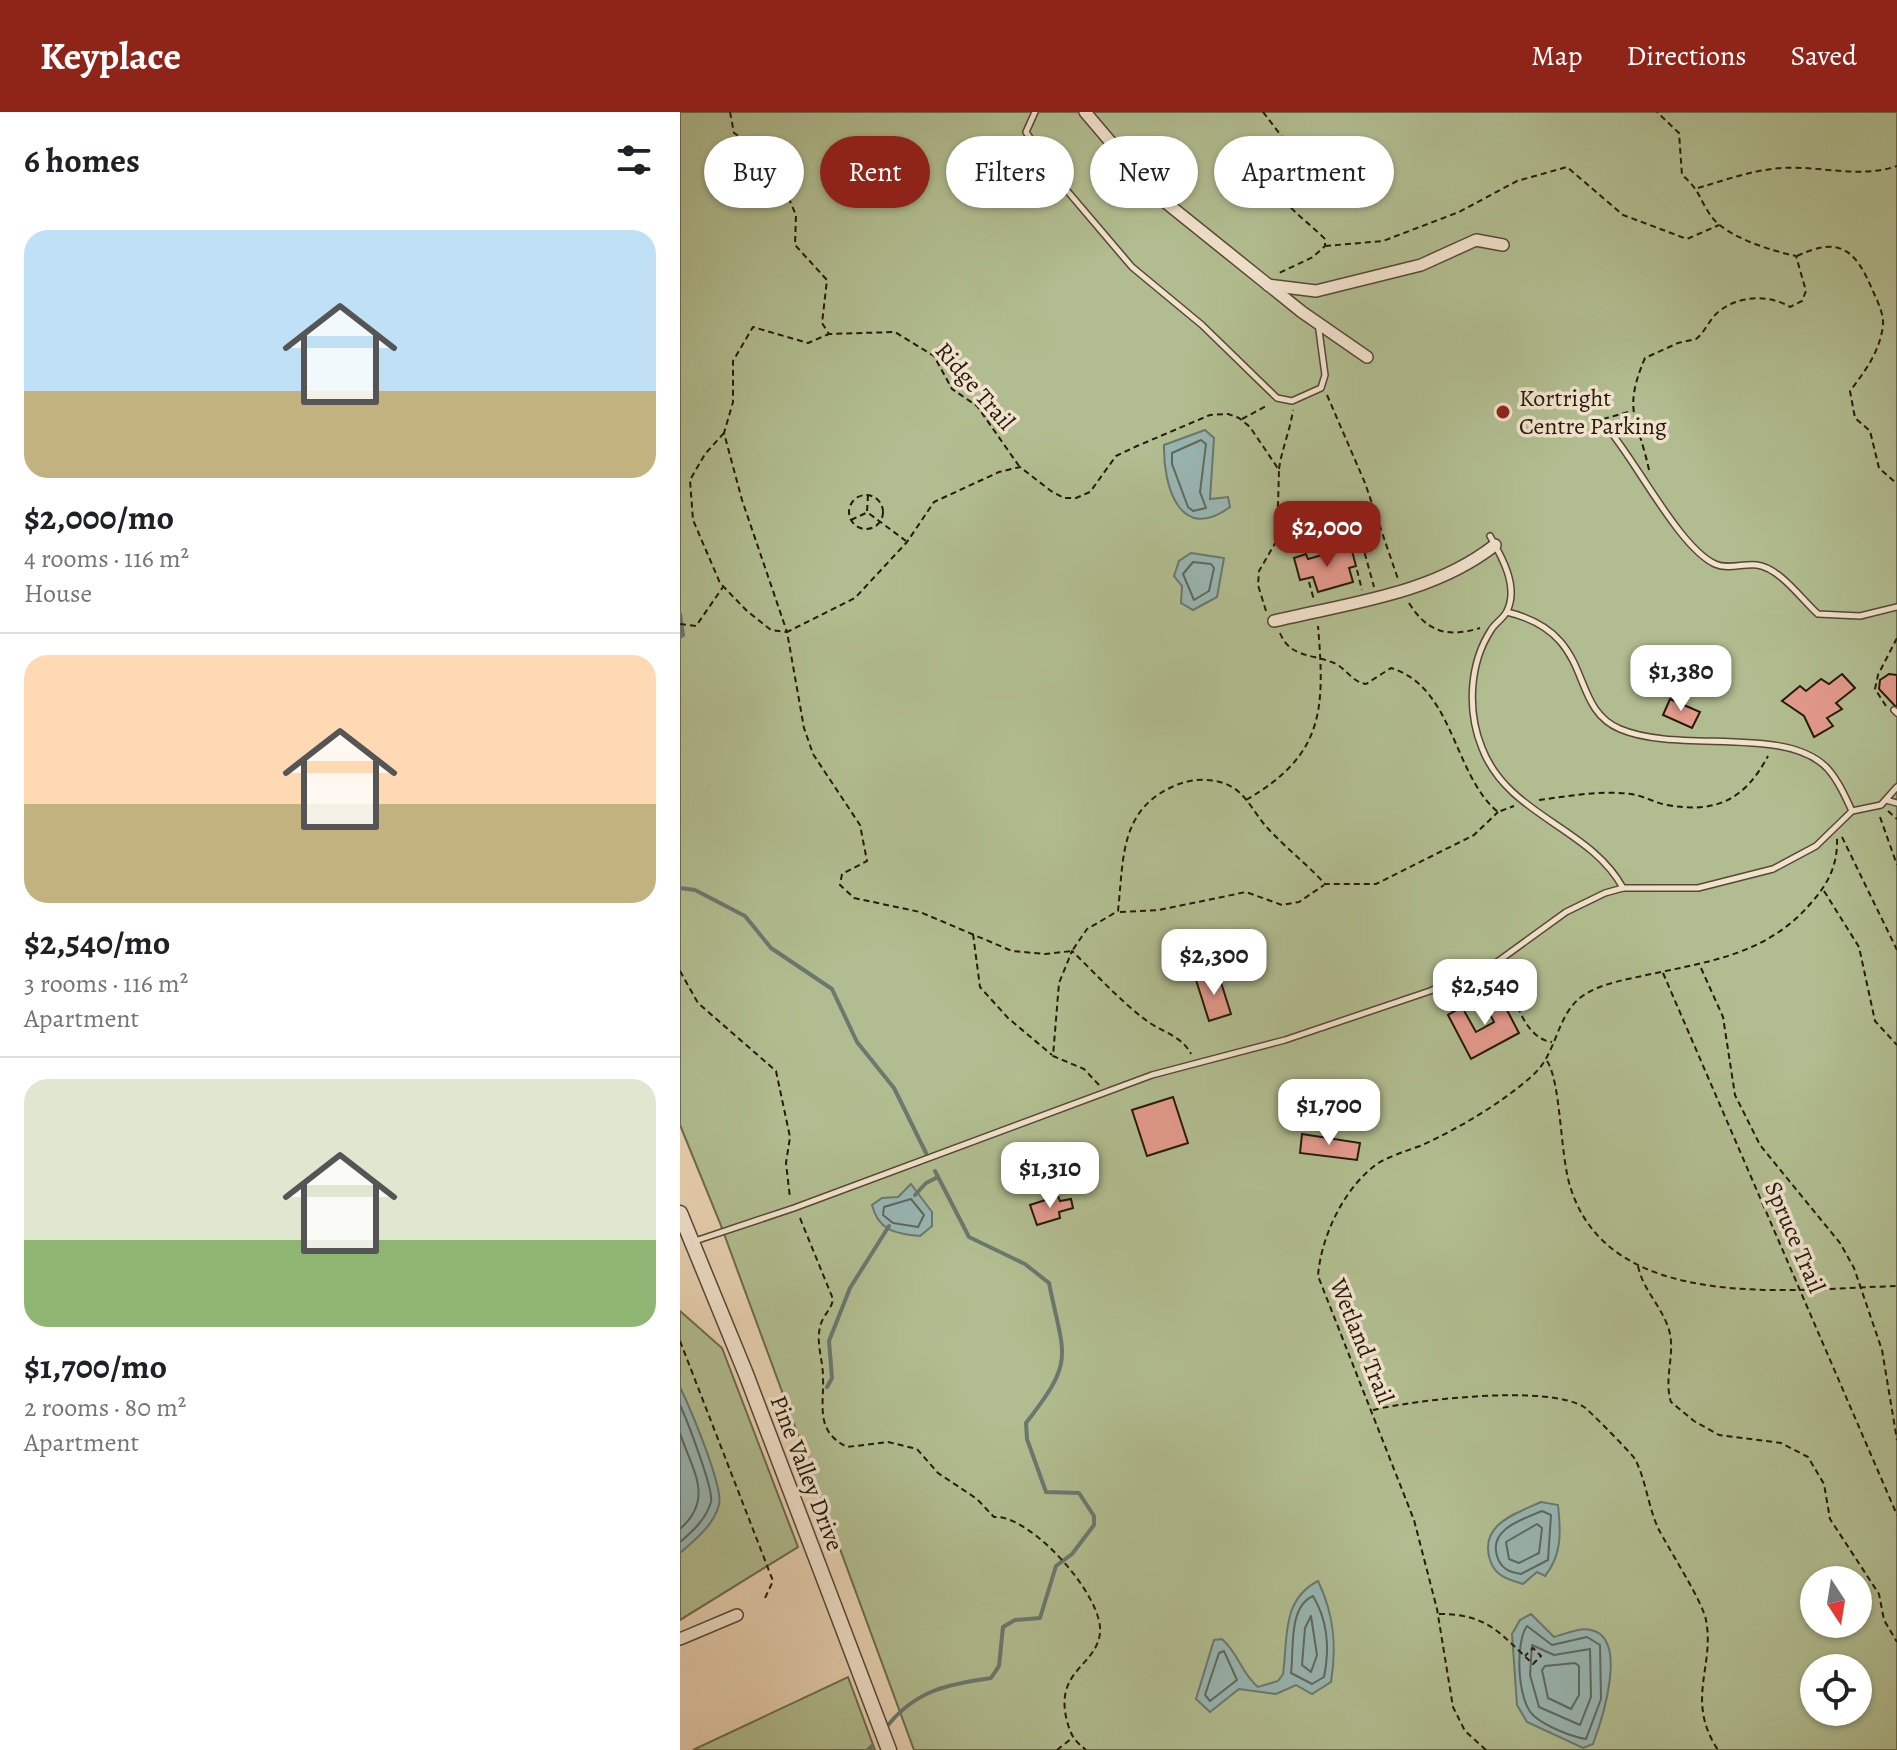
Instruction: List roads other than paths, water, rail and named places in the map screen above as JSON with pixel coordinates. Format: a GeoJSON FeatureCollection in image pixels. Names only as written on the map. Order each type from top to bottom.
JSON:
{"type":"FeatureCollection","features":[{"type":"Feature","properties":{"kind":"street"},"geometry":{"type":"LineString","coordinates":[[1085,112],[1154,193],[1263,282],[1367,357]]}},
{"type":"Feature","properties":{"kind":"street"},"geometry":{"type":"LineString","coordinates":[[1263,282],[1316,291],[1421,265],[1476,240],[1503,245]]}},
{"type":"Feature","properties":{"kind":"street"},"geometry":{"type":"LineString","coordinates":[[1274,621],[1402,591],[1463,568],[1493,541]]}},
{"type":"Feature","properties":{"kind":"street","name":"Pine Valley Drive"},"geometry":{"type":"LineString","coordinates":[[680,1213],[889,1750]]}},
{"type":"Feature","properties":{"kind":"street"},"geometry":{"type":"LineString","coordinates":[[680,1639],[737,1615]]}},
{"type":"Feature","properties":{"kind":"lane"},"geometry":{"type":"LineString","coordinates":[[1035,112],[1026,132],[1038,154],[1086,213],[1132,267],[1202,325],[1277,398],[1296,400],[1321,388],[1325,375],[1317,322]]}},
{"type":"Feature","properties":{"kind":"lane"},"geometry":{"type":"LineString","coordinates":[[1609,430],[1696,550],[1715,565],[1758,565],[1771,570],[1818,614],[1860,616],[1897,607]]}},
{"type":"Feature","properties":{"kind":"lane"},"geometry":{"type":"LineString","coordinates":[[1493,541],[1507,571],[1507,612],[1491,629],[1476,663],[1472,696],[1475,724],[1489,764],[1503,786],[1604,860],[1623,888]]}},
{"type":"Feature","properties":{"kind":"lane"},"geometry":{"type":"LineString","coordinates":[[1507,612],[1535,618],[1561,638],[1602,718],[1620,729],[1692,744],[1774,744],[1802,752],[1825,766],[1852,811]]}},
{"type":"Feature","properties":{"kind":"lane"},"geometry":{"type":"LineString","coordinates":[[692,1242],[794,1208],[1152,1075],[1192,1068],[1404,1001],[1497,962],[1566,912],[1623,888],[1698,888],[1741,879],[1793,860],[1837,829],[1852,811],[1875,807],[1897,787]]}},
{"type":"Feature","properties":{"kind":"lane"},"geometry":{"type":"LineString","coordinates":[[1886,800],[1897,803]]}},
{"type":"Feature","properties":{"kind":"water"},"geometry":{"type":"Polygon","coordinates":[[[1205,430],[1214,438],[1210,499],[1228,497],[1230,507],[1213,517],[1198,519],[1178,505],[1171,492],[1164,445],[1205,430]]]}},
{"type":"Feature","properties":{"kind":"water"},"geometry":{"type":"Polygon","coordinates":[[[1191,553],[1224,558],[1217,597],[1193,610],[1181,603],[1182,586],[1174,576],[1179,561],[1191,553]]]}},
{"type":"Feature","properties":{"kind":"water"},"geometry":{"type":"Polygon","coordinates":[[[911,1184],[932,1212],[932,1226],[920,1236],[889,1229],[879,1220],[872,1205],[882,1198],[898,1197],[911,1184]]]}},
{"type":"Feature","properties":{"kind":"water"},"geometry":{"type":"Polygon","coordinates":[[[680,1387],[705,1446],[719,1505],[703,1532],[680,1553],[680,1387]]]}},
{"type":"Feature","properties":{"kind":"water"},"geometry":{"type":"Polygon","coordinates":[[[1541,1502],[1558,1505],[1560,1534],[1557,1551],[1545,1576],[1537,1572],[1523,1584],[1495,1570],[1488,1548],[1490,1538],[1501,1522],[1541,1502]]]}},
{"type":"Feature","properties":{"kind":"water"},"geometry":{"type":"Polygon","coordinates":[[[1318,1581],[1333,1630],[1331,1682],[1312,1694],[1296,1685],[1276,1694],[1239,1689],[1210,1712],[1196,1699],[1214,1640],[1222,1639],[1228,1645],[1258,1687],[1278,1681],[1283,1674],[1292,1610],[1306,1589],[1318,1581]]]}},
{"type":"Feature","properties":{"kind":"water"},"geometry":{"type":"Polygon","coordinates":[[[1531,1614],[1554,1637],[1587,1629],[1602,1636],[1609,1648],[1610,1681],[1593,1744],[1583,1748],[1527,1722],[1517,1705],[1512,1634],[1520,1620],[1531,1614]]]}},
{"type":"Feature","properties":{"kind":"waterway"},"geometry":{"type":"LineString","coordinates":[[680,614],[683,635],[680,637]]}},
{"type":"Feature","properties":{"kind":"waterway"},"geometry":{"type":"LineString","coordinates":[[680,888],[695,890],[745,916],[771,948],[832,989],[857,1042],[894,1088],[926,1153]]}},
{"type":"Feature","properties":{"kind":"waterway"},"geometry":{"type":"LineString","coordinates":[[889,1724],[911,1703],[935,1690],[991,1678],[999,1666],[1003,1627],[1015,1620],[1040,1618],[1056,1566],[1072,1554],[1094,1525],[1094,1516],[1079,1493],[1046,1492],[1027,1439],[1026,1423],[1053,1385],[1062,1357],[1049,1283],[1025,1264],[969,1237],[935,1171]]}},
{"type":"Feature","properties":{"kind":"waterway"},"geometry":{"type":"LineString","coordinates":[[915,1195],[926,1183],[938,1177]]}},
{"type":"Feature","properties":{"kind":"waterway"},"geometry":{"type":"LineString","coordinates":[[827,1387],[832,1378],[829,1341],[850,1288],[889,1226]]}},
{"type":"Feature","properties":{"kind":"waterway"},"geometry":{"type":"LineString","coordinates":[[868,1750],[872,1746]]}},
{"type":"Feature","properties":{"kind":"place","name":"Kortright Centre Parking"},"geometry":{"type":"Point","coordinates":[1503,412]}}]}
